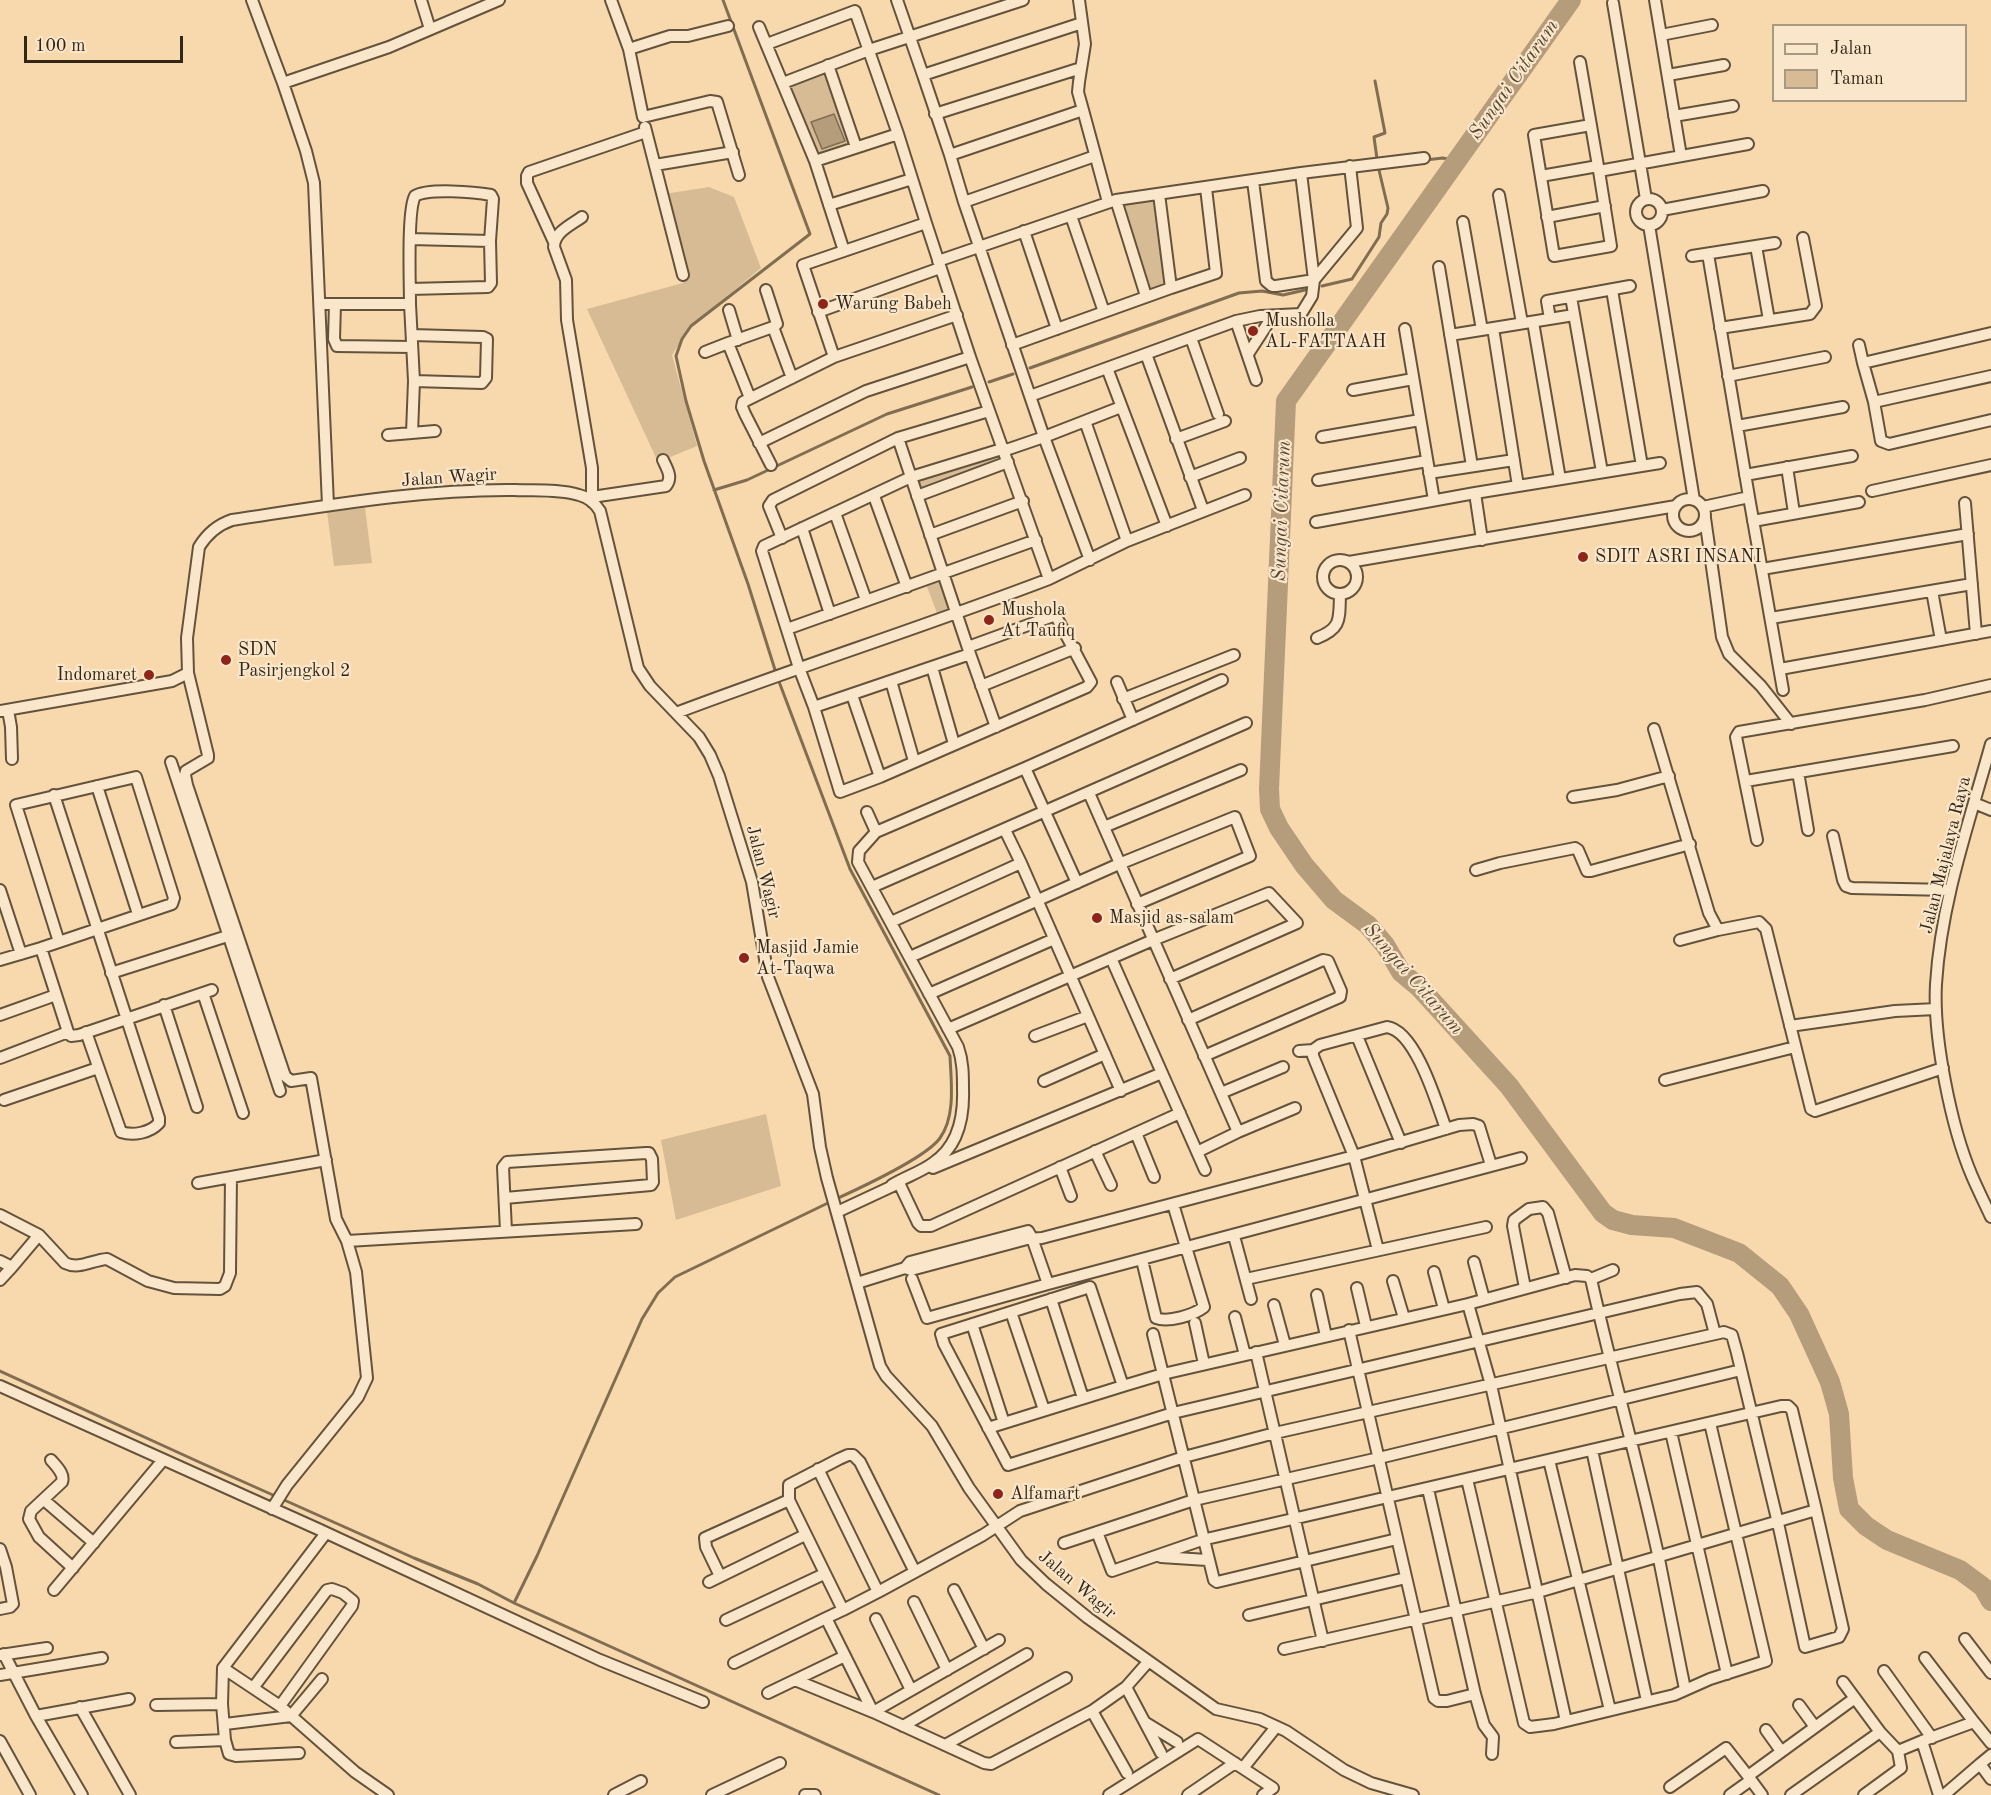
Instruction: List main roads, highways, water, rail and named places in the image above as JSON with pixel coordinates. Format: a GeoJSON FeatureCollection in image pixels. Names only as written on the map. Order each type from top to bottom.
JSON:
{"type":"FeatureCollection","features":[{"type":"Feature","properties":{"kind":"waterway"},"geometry":{"type":"LineString","coordinates":[[723,0],[810,234],[691,326],[682,339],[676,356],[686,401],[704,461],[748,584],[776,673]]}},
{"type":"Feature","properties":{"kind":"waterway","name":"Sungai Citarum"},"geometry":{"type":"LineString","coordinates":[[1571,0],[1286,401],[1270,809],[1279,828],[1304,865],[1334,900],[1368,925],[1385,945],[1401,972],[1419,987],[1509,1086],[1603,1213],[1613,1220],[1632,1225],[1674,1228],[1739,1253],[1780,1286],[1799,1314],[1830,1382],[1839,1414],[1843,1478],[1849,1509],[1866,1526],[1887,1540],[1960,1570],[1983,1587],[1991,1601]]}},
{"type":"Feature","properties":{"kind":"waterway"},"geometry":{"type":"LineString","coordinates":[[1375,81],[1385,133],[1374,137],[1377,159]]}},
{"type":"Feature","properties":{"kind":"waterway"},"geometry":{"type":"LineString","coordinates":[[1425,160],[1443,158],[1457,161]]}},
{"type":"Feature","properties":{"kind":"waterway"},"geometry":{"type":"LineString","coordinates":[[1322,286],[1352,279],[1379,237],[1381,223],[1388,208],[1378,166]]}},
{"type":"Feature","properties":{"kind":"waterway"},"geometry":{"type":"LineString","coordinates":[[1030,368],[1239,293],[1262,291],[1283,295],[1305,290]]}},
{"type":"Feature","properties":{"kind":"waterway"},"geometry":{"type":"LineString","coordinates":[[989,382],[1013,374]]}},
{"type":"Feature","properties":{"kind":"waterway"},"geometry":{"type":"LineString","coordinates":[[714,490],[747,480],[887,414],[972,387]]}},
{"type":"Feature","properties":{"kind":"waterway"},"geometry":{"type":"LineString","coordinates":[[778,679],[850,869],[950,1056],[950,1109],[940,1138],[907,1163],[836,1199]]}},
{"type":"Feature","properties":{"kind":"waterway"},"geometry":{"type":"LineString","coordinates":[[514,1603],[642,1319],[658,1293],[675,1277],[830,1202]]}},
{"type":"Feature","properties":{"kind":"waterway"},"geometry":{"type":"LineString","coordinates":[[0,1371],[414,1558],[478,1584],[514,1603],[939,1795]]}},
{"type":"Feature","properties":{"kind":"place","name":"Warung Babeh"},"geometry":{"type":"Point","coordinates":[823,304]}},
{"type":"Feature","properties":{"kind":"place","name":"Musholla AL-FATTAAH"},"geometry":{"type":"Point","coordinates":[1253,331]}},
{"type":"Feature","properties":{"kind":"place","name":"SDIT ASRI INSANI"},"geometry":{"type":"Point","coordinates":[1583,557]}},
{"type":"Feature","properties":{"kind":"place","name":"Mushola At Taufiq"},"geometry":{"type":"Point","coordinates":[989,620]}},
{"type":"Feature","properties":{"kind":"place","name":"SDN Pasirjengkol 2"},"geometry":{"type":"Point","coordinates":[226,660]}},
{"type":"Feature","properties":{"kind":"place","name":"Indomaret"},"geometry":{"type":"Point","coordinates":[149,675]}},
{"type":"Feature","properties":{"kind":"place","name":"Masjid as-salam"},"geometry":{"type":"Point","coordinates":[1097,918]}},
{"type":"Feature","properties":{"kind":"place","name":"Masjid Jamie At-Taqwa"},"geometry":{"type":"Point","coordinates":[744,958]}},
{"type":"Feature","properties":{"kind":"place","name":"Alfamart"},"geometry":{"type":"Point","coordinates":[998,1494]}}]}
